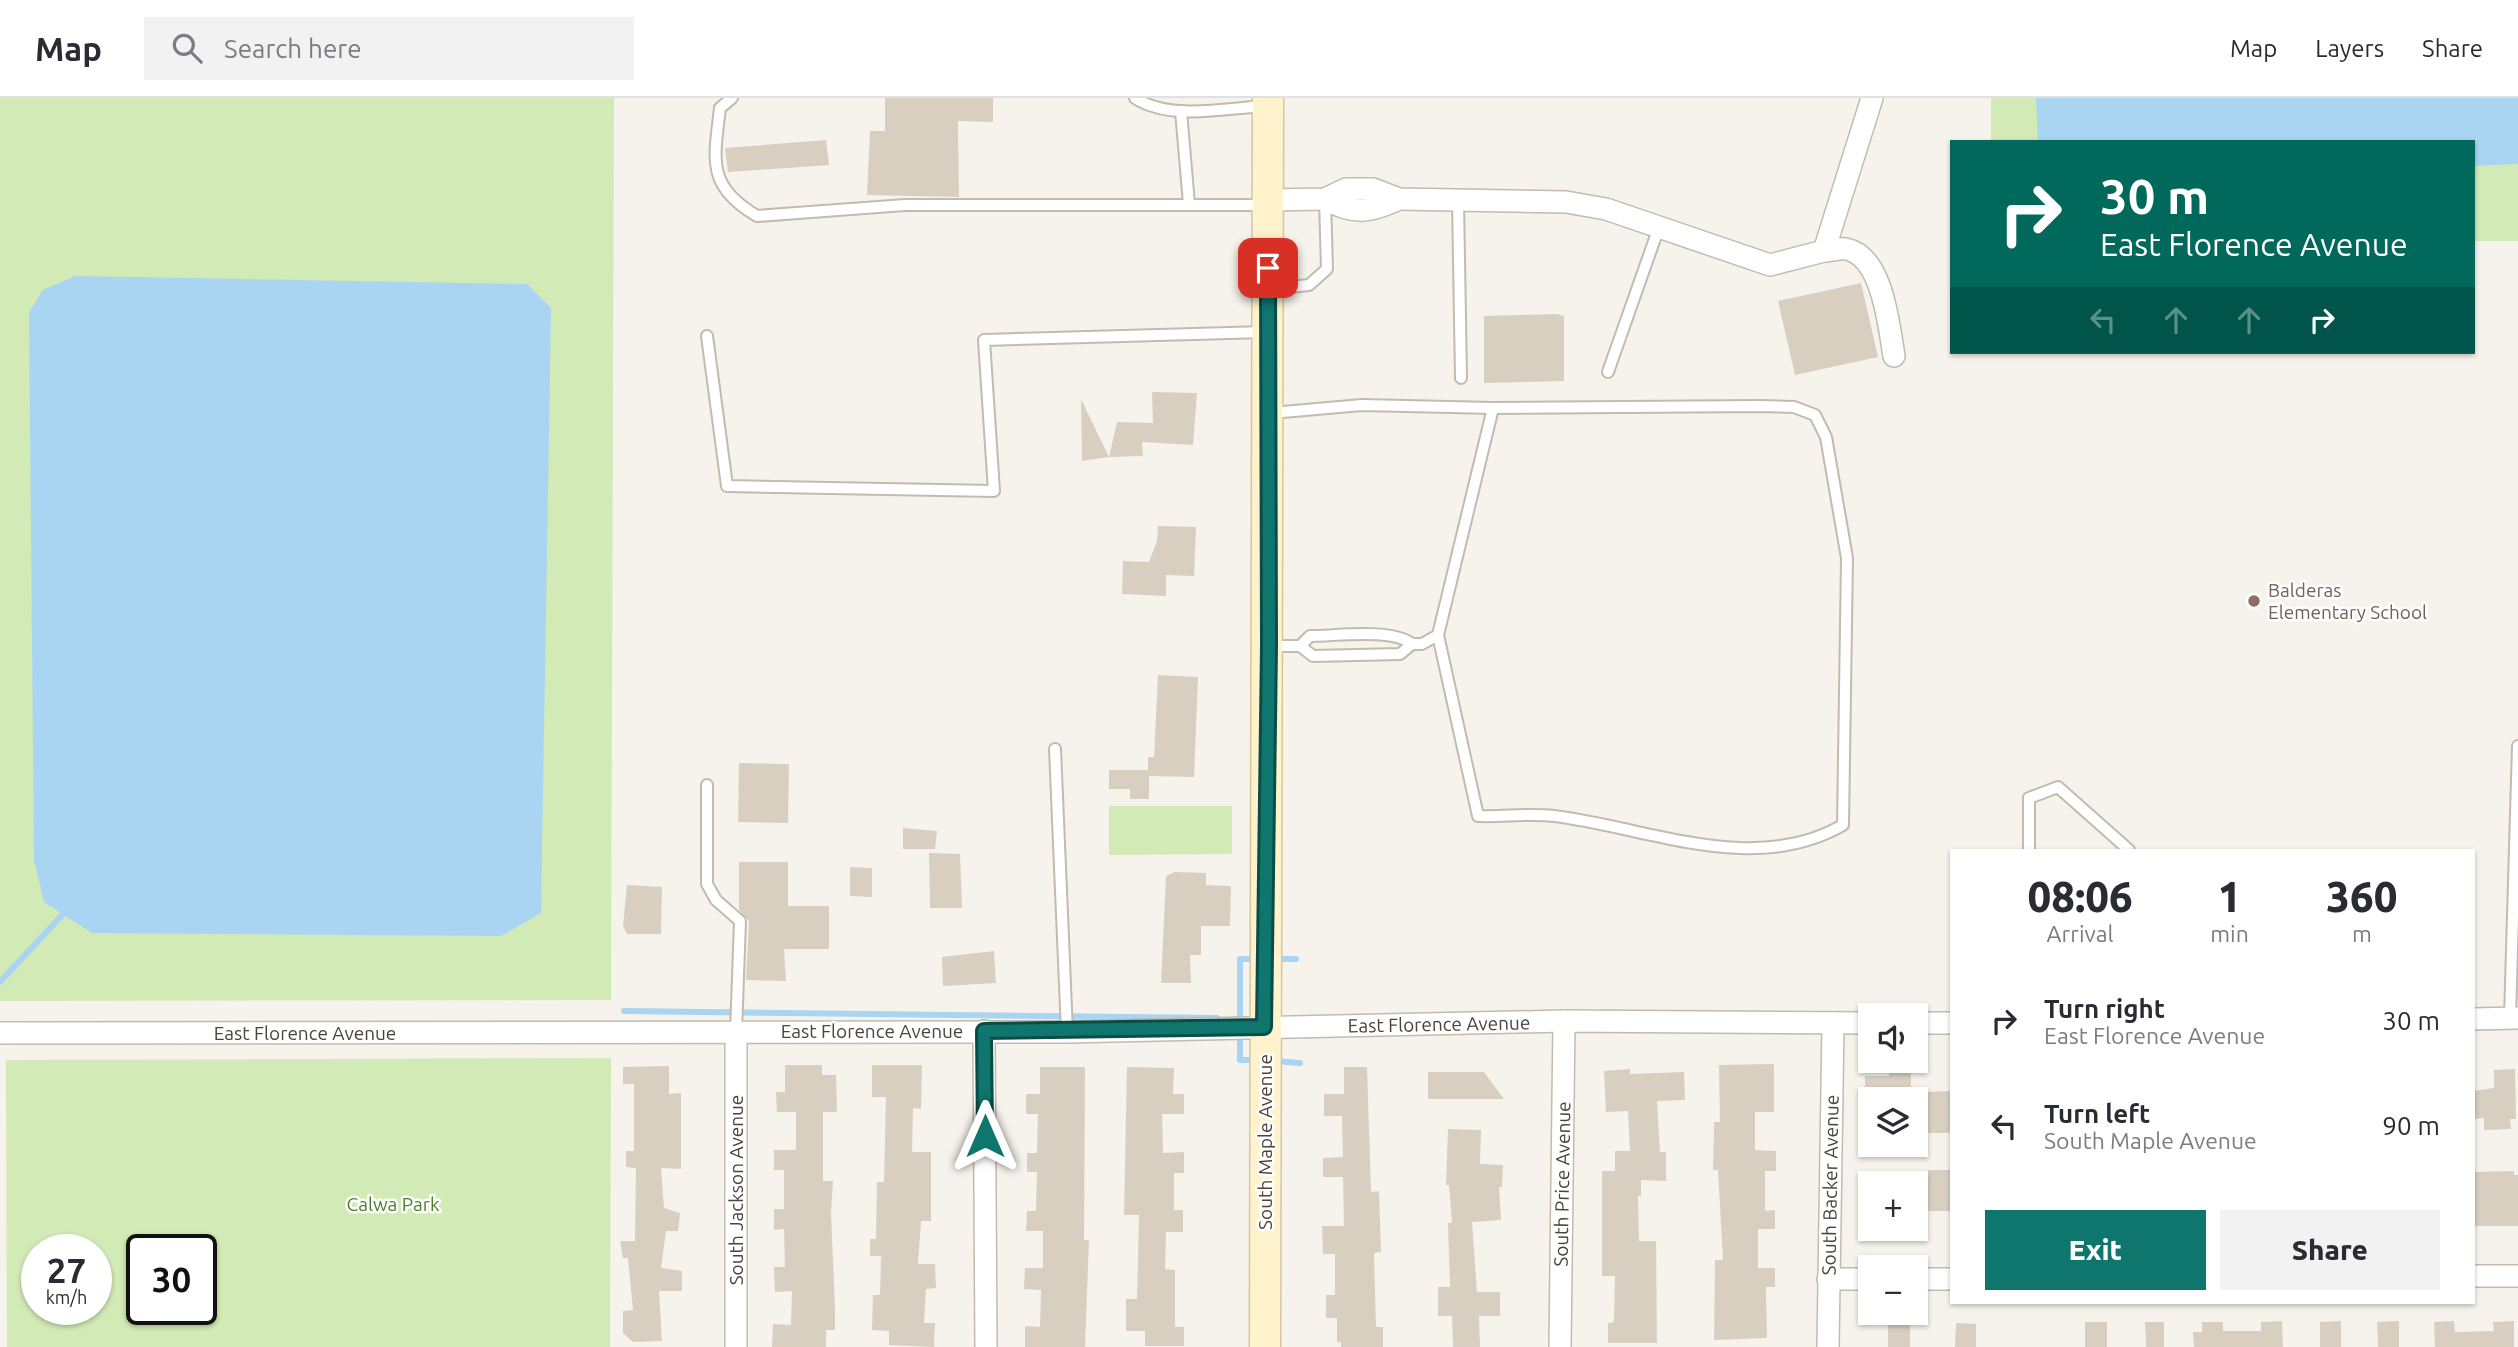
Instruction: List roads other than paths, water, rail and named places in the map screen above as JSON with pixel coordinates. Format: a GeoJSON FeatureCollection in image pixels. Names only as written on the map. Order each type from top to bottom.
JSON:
{"type":"FeatureCollection","features":[{"type":"Feature","properties":{"kind":"main road","name":"South Maple Avenue"},"geometry":{"type":"LineString","coordinates":[[1265,1347],[1264,1027],[1269,646],[1268,102]]}},
{"type":"Feature","properties":{"kind":"street"},"geometry":{"type":"LineString","coordinates":[[1824,251],[1871,98]]}},
{"type":"Feature","properties":{"kind":"street"},"geometry":{"type":"LineString","coordinates":[[1268,202],[1325,200],[1347,211],[1376,209],[1399,199],[1566,202],[1606,209],[1770,265],[1824,251],[1847,249],[1861,257],[1875,275],[1885,302],[1894,356]]}},
{"type":"Feature","properties":{"kind":"street"},"geometry":{"type":"LineString","coordinates":[[2475,1019],[2514,1018]]}},
{"type":"Feature","properties":{"kind":"street","name":"East Florence Avenue"},"geometry":{"type":"LineString","coordinates":[[0,1033],[1067,1032],[1564,1021],[1858,1023]]}},
{"type":"Feature","properties":{"kind":"street","name":"South Price Avenue"},"geometry":{"type":"LineString","coordinates":[[1560,1347],[1564,1021]]}},
{"type":"Feature","properties":{"kind":"street","name":"South Backer Avenue"},"geometry":{"type":"LineString","coordinates":[[1828,1347],[1833,1023]]}},
{"type":"Feature","properties":{"kind":"street"},"geometry":{"type":"LineString","coordinates":[[1928,1023],[1950,1023]]}},
{"type":"Feature","properties":{"kind":"street"},"geometry":{"type":"LineString","coordinates":[[984,1031],[986,1347]]}},
{"type":"Feature","properties":{"kind":"street","name":"South Jackson Avenue"},"geometry":{"type":"LineString","coordinates":[[736,1032],[736,1347]]}},
{"type":"Feature","properties":{"kind":"street"},"geometry":{"type":"LineString","coordinates":[[2475,1276],[2518,1276]]}},
{"type":"Feature","properties":{"kind":"street"},"geometry":{"type":"LineString","coordinates":[[1828,1279],[1858,1279]]}},
{"type":"Feature","properties":{"kind":"street"},"geometry":{"type":"LineString","coordinates":[[1928,1279],[1950,1279]]}},
{"type":"Feature","properties":{"kind":"lane"},"geometry":{"type":"LineString","coordinates":[[732,98],[720,108],[715,154],[720,186],[737,204],[757,216],[905,205],[1268,202]]}},
{"type":"Feature","properties":{"kind":"lane"},"geometry":{"type":"LineString","coordinates":[[1135,98],[1147,106],[1181,111],[1268,102]]}},
{"type":"Feature","properties":{"kind":"lane"},"geometry":{"type":"LineString","coordinates":[[1181,111],[1189,204]]}},
{"type":"Feature","properties":{"kind":"lane"},"geometry":{"type":"LineString","coordinates":[[1268,290],[1309,285],[1327,269],[1325,200]]}},
{"type":"Feature","properties":{"kind":"lane"},"geometry":{"type":"LineString","coordinates":[[1458,200],[1461,378]]}},
{"type":"Feature","properties":{"kind":"lane"},"geometry":{"type":"LineString","coordinates":[[1608,372],[1659,227]]}},
{"type":"Feature","properties":{"kind":"lane"},"geometry":{"type":"LineString","coordinates":[[707,336],[727,486],[994,491],[984,340],[1268,332]]}},
{"type":"Feature","properties":{"kind":"lane"},"geometry":{"type":"LineString","coordinates":[[1268,413],[1362,405],[1493,408],[1759,406],[1794,407],[1815,415],[1826,437],[1847,558],[1843,825],[1825,836],[1783,844],[1722,848],[1553,816],[1478,816],[1438,635],[1493,408]]}},
{"type":"Feature","properties":{"kind":"lane"},"geometry":{"type":"LineString","coordinates":[[1300,646],[1310,636],[1401,635],[1412,644]]}},
{"type":"Feature","properties":{"kind":"lane"},"geometry":{"type":"LineString","coordinates":[[1269,646],[1300,646],[1313,656],[1399,654],[1412,644],[1422,644],[1438,635]]}},
{"type":"Feature","properties":{"kind":"lane"},"geometry":{"type":"LineString","coordinates":[[2514,1018],[2518,746]]}},
{"type":"Feature","properties":{"kind":"lane"},"geometry":{"type":"LineString","coordinates":[[1055,748],[1067,1032]]}},
{"type":"Feature","properties":{"kind":"lane"},"geometry":{"type":"LineString","coordinates":[[707,785],[707,884],[716,900],[740,921],[736,1032]]}},
{"type":"Feature","properties":{"kind":"lane"},"geometry":{"type":"LineString","coordinates":[[2029,849],[2029,798],[2058,787],[2128,849]]}},
{"type":"Feature","properties":{"kind":"water"},"geometry":{"type":"Polygon","coordinates":[[[2036,98],[2518,98],[2518,164],[2475,166],[2475,140],[2038,140],[2036,98]]]}},
{"type":"Feature","properties":{"kind":"water"},"geometry":{"type":"Polygon","coordinates":[[[75,276],[527,284],[551,308],[541,913],[501,936],[92,933],[44,902],[34,860],[29,312],[43,290],[75,276]]]}},
{"type":"Feature","properties":{"kind":"waterway"},"geometry":{"type":"LineString","coordinates":[[0,982],[67,910]]}},
{"type":"Feature","properties":{"kind":"waterway"},"geometry":{"type":"LineString","coordinates":[[1235,1019],[1240,1019],[1240,959],[1259,959]]}},
{"type":"Feature","properties":{"kind":"waterway"},"geometry":{"type":"LineString","coordinates":[[1274,959],[1296,959]]}},
{"type":"Feature","properties":{"kind":"waterway"},"geometry":{"type":"LineString","coordinates":[[624,1011],[1217,1018]]}},
{"type":"Feature","properties":{"kind":"waterway"},"geometry":{"type":"LineString","coordinates":[[1240,1031],[1240,1060],[1257,1060]]}},
{"type":"Feature","properties":{"kind":"waterway"},"geometry":{"type":"LineString","coordinates":[[1275,1061],[1300,1063]]}},
{"type":"Feature","properties":{"kind":"place","name":"Balderas Elementary School"},"geometry":{"type":"Point","coordinates":[2254,601]}},
{"type":"Feature","properties":{"kind":"park label","name":"Calwa Park"},"geometry":{"type":"Point","coordinates":[393,1204]}}]}
